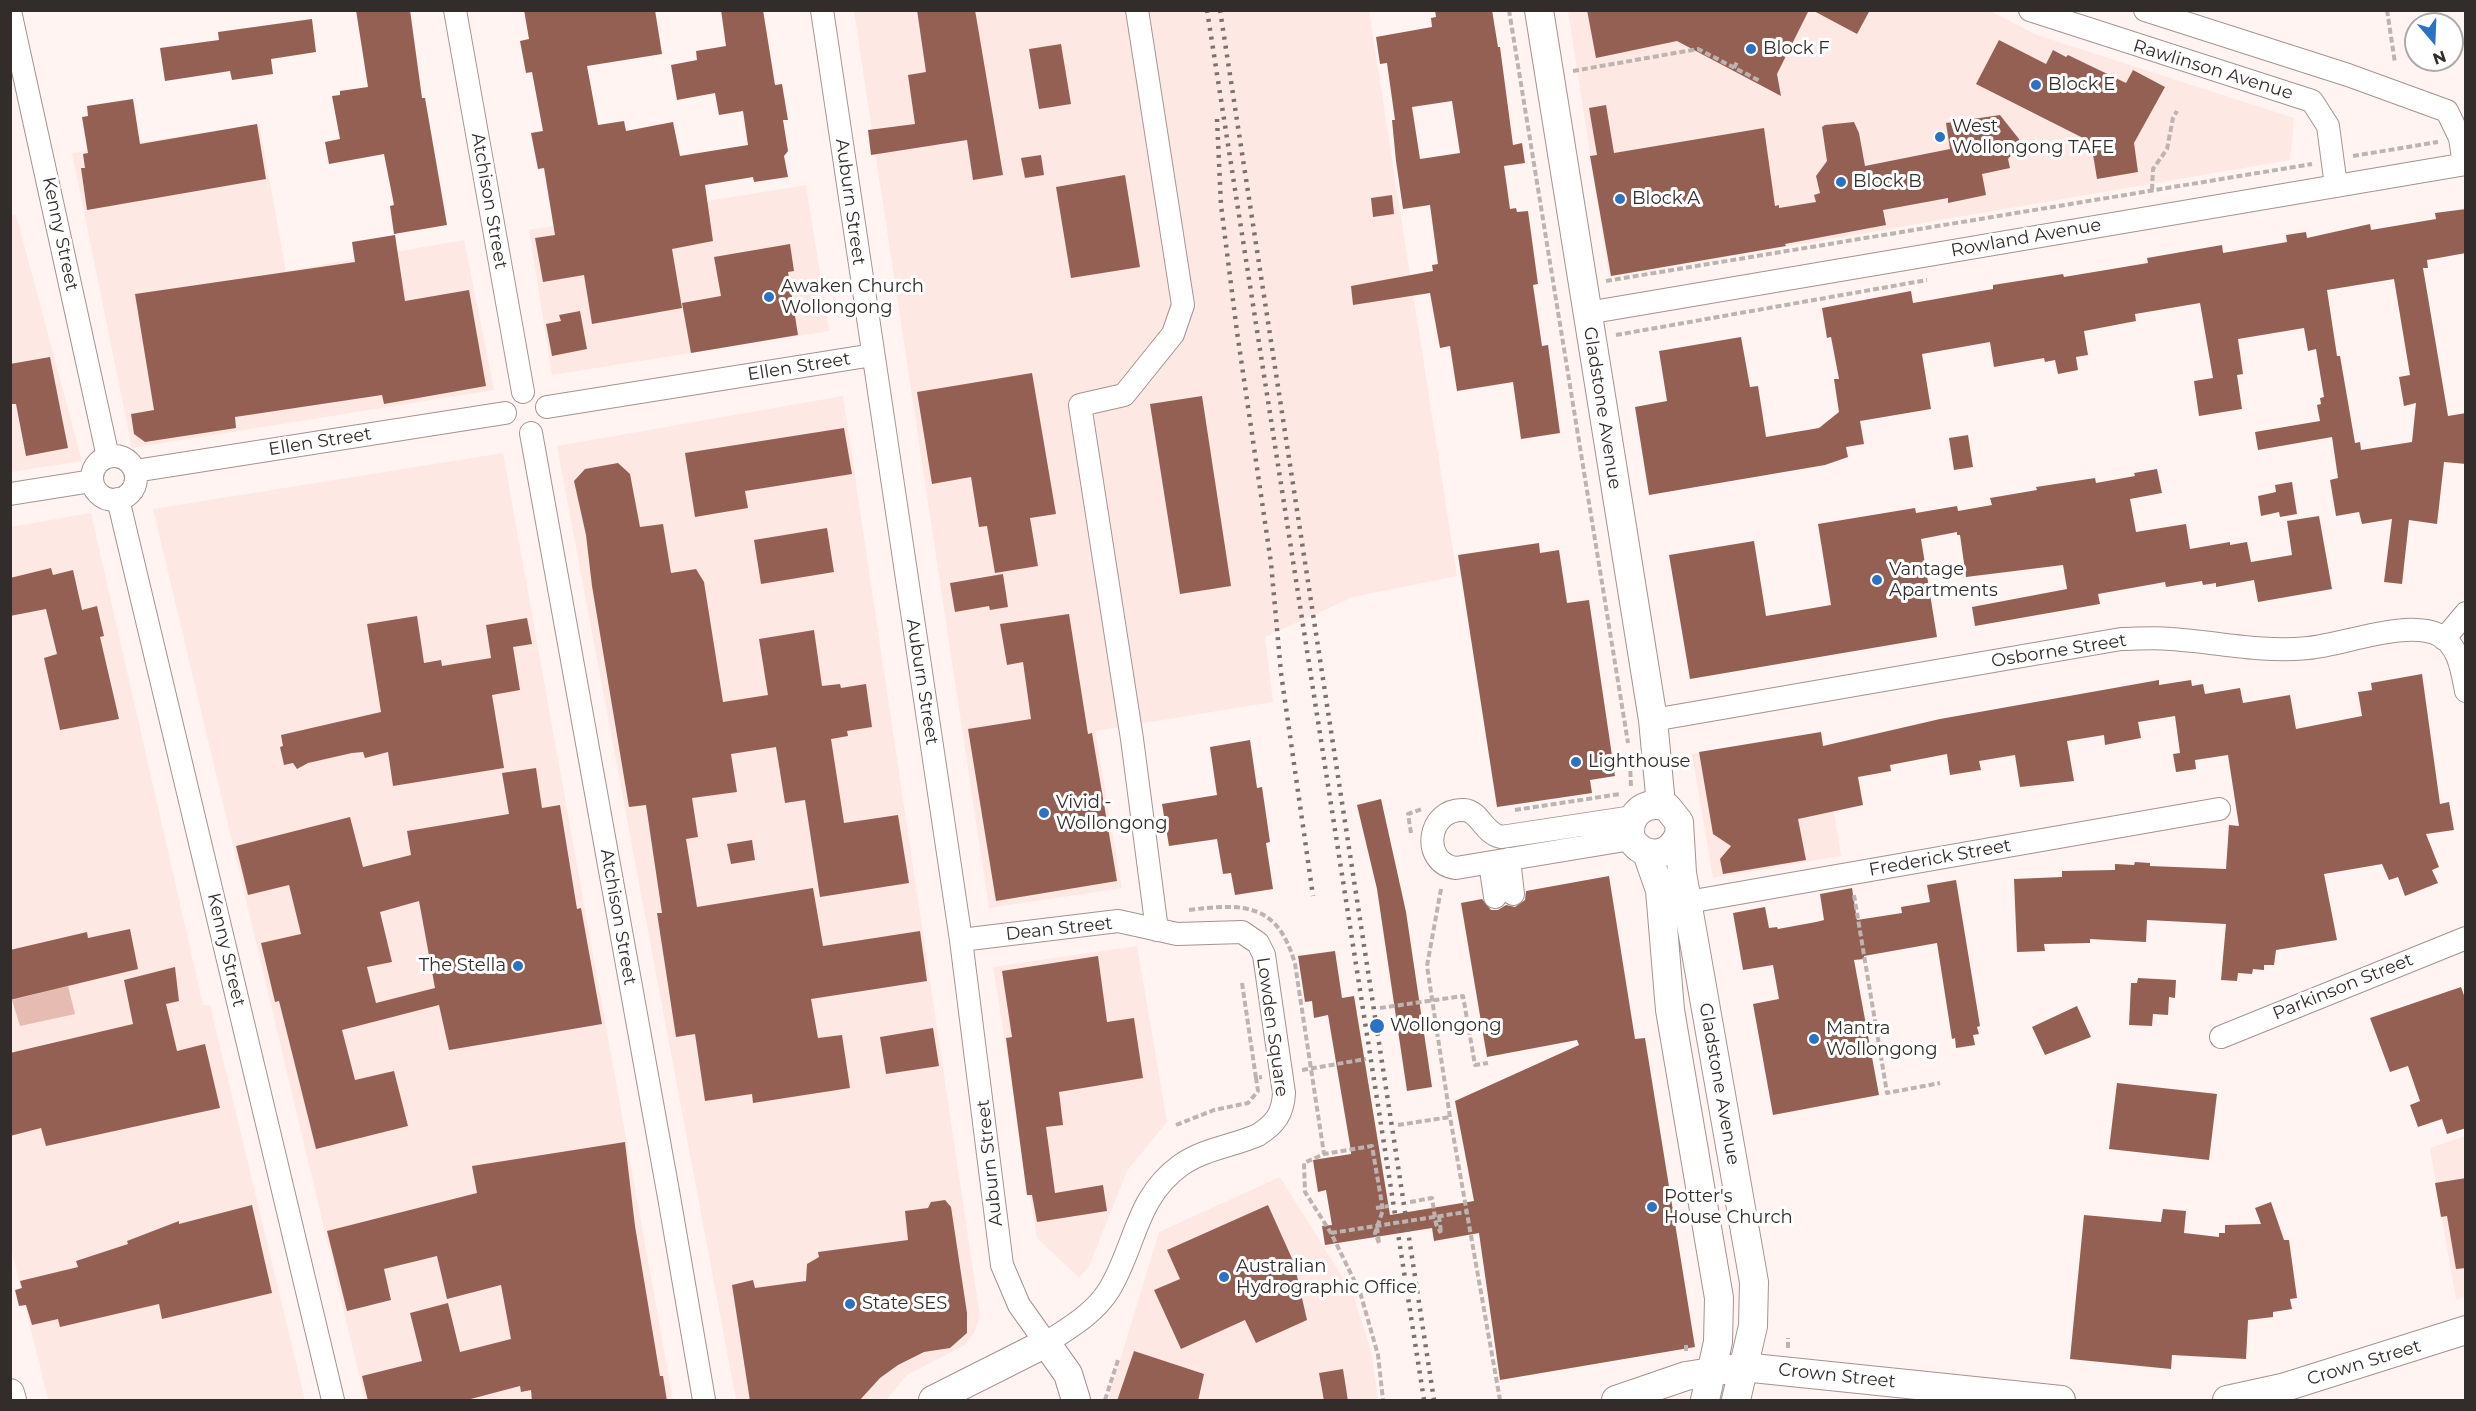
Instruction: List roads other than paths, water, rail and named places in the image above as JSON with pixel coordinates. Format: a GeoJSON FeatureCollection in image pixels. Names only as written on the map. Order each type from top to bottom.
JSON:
{"type":"FeatureCollection","features":[{"type":"Feature","properties":{"kind":"main road","name":"Gladstone Avenue"},"geometry":{"type":"LineString","coordinates":[[1539,10],[1653,720],[1661,805]]}},
{"type":"Feature","properties":{"kind":"main road"},"geometry":{"type":"LineString","coordinates":[[1661,805],[1676,816],[1679,835],[1676,843],[1663,853],[1637,836],[1645,806],[1661,805]]}},
{"type":"Feature","properties":{"kind":"main road","name":"Gladstone Avenue"},"geometry":{"type":"LineString","coordinates":[[1679,835],[1670,1010],[1719,1298],[1720,1326],[1705,1401]]}},
{"type":"Feature","properties":{"kind":"main road","name":"Gladstone Avenue"},"geometry":{"type":"LineString","coordinates":[[1637,836],[1657,874],[1674,899],[1754,1282],[1753,1326],[1736,1401]]}},
{"type":"Feature","properties":{"kind":"main road","name":"Crown Street"},"geometry":{"type":"LineString","coordinates":[[2228,1401],[2315,1378],[2466,1330]]}},
{"type":"Feature","properties":{"kind":"main road"},"geometry":{"type":"LineString","coordinates":[[933,1401],[1046,1343],[1068,1374],[1076,1401]]}},
{"type":"Feature","properties":{"kind":"main road","name":"Crown Street"},"geometry":{"type":"LineString","coordinates":[[1625,1397],[1711,1370],[1743,1367],[2061,1401]]}},
{"type":"Feature","properties":{"kind":"main road"},"geometry":{"type":"LineString","coordinates":[[10,1393],[12,1401]]}},
{"type":"Feature","properties":{"kind":"main road"},"geometry":{"type":"LineString","coordinates":[[1625,1397],[1651,1394],[1664,1401]]}},
{"type":"Feature","properties":{"kind":"street","name":"Atchison Street"},"geometry":{"type":"LineString","coordinates":[[455,10],[523,392]]}},
{"type":"Feature","properties":{"kind":"street","name":"Auburn Street"},"geometry":{"type":"LineString","coordinates":[[822,10],[961,940],[1002,1265],[1019,1305],[1046,1343]]}},
{"type":"Feature","properties":{"kind":"street"},"geometry":{"type":"LineString","coordinates":[[1137,10],[1183,305],[1173,334],[1124,395],[1080,405],[1132,739],[1157,930]]}},
{"type":"Feature","properties":{"kind":"street","name":"Rawlinson Avenue"},"geometry":{"type":"LineString","coordinates":[[2030,10],[2312,101],[2328,126],[2336,186]]}},
{"type":"Feature","properties":{"kind":"street","name":"Rawlinson Avenue"},"geometry":{"type":"LineString","coordinates":[[2145,10],[2348,75],[2447,111],[2460,138],[2465,164]]}},
{"type":"Feature","properties":{"kind":"street","name":"Kenny Street"},"geometry":{"type":"LineString","coordinates":[[10,11],[108,457]]}},
{"type":"Feature","properties":{"kind":"street","name":"Rowland Avenue"},"geometry":{"type":"LineString","coordinates":[[1587,314],[2465,164]]}},
{"type":"Feature","properties":{"kind":"street","name":"Ellen Street"},"geometry":{"type":"LineString","coordinates":[[547,407],[873,355]]}},
{"type":"Feature","properties":{"kind":"street"},"geometry":{"type":"LineString","coordinates":[[523,392],[538,394],[547,407],[544,425],[531,433],[512,429],[505,413],[512,396],[523,392]]}},
{"type":"Feature","properties":{"kind":"street","name":"Ellen Street"},"geometry":{"type":"LineString","coordinates":[[135,471],[505,413]]}},
{"type":"Feature","properties":{"kind":"street","name":"Atchison Street"},"geometry":{"type":"LineString","coordinates":[[531,433],[704,1401]]}},
{"type":"Feature","properties":{"kind":"street"},"geometry":{"type":"LineString","coordinates":[[108,457],[125,459],[135,471],[134,486],[125,497],[118,499],[99,494],[92,482],[94,468],[108,457]]}},
{"type":"Feature","properties":{"kind":"street"},"geometry":{"type":"LineString","coordinates":[[10,494],[92,482]]}},
{"type":"Feature","properties":{"kind":"street","name":"Kenny Street"},"geometry":{"type":"LineString","coordinates":[[118,499],[333,1401]]}},
{"type":"Feature","properties":{"kind":"street"},"geometry":{"type":"LineString","coordinates":[[2466,613],[2444,639],[2453,647],[2466,691]]}},
{"type":"Feature","properties":{"kind":"street","name":"Osborne Street"},"geometry":{"type":"LineString","coordinates":[[1653,720],[2121,639],[2170,639],[2269,651],[2310,648],[2422,630],[2444,639]]}},
{"type":"Feature","properties":{"kind":"street","name":"Frederick Street"},"geometry":{"type":"LineString","coordinates":[[1674,899],[1850,873],[2219,809]]}},
{"type":"Feature","properties":{"kind":"street"},"geometry":{"type":"LineString","coordinates":[[1465,810],[1475,815],[1487,830],[1506,837],[1637,836],[1462,867],[1445,865],[1438,858],[1432,844],[1433,832],[1438,821],[1447,814],[1465,810]]}},
{"type":"Feature","properties":{"kind":"street"},"geometry":{"type":"LineString","coordinates":[[1499,861],[1504,895]]}},
{"type":"Feature","properties":{"kind":"street","name":"Dean Street"},"geometry":{"type":"LineString","coordinates":[[961,940],[1118,921],[1157,930]]}},
{"type":"Feature","properties":{"kind":"street","name":"Lowden Square"},"geometry":{"type":"LineString","coordinates":[[1046,1343],[1074,1325],[1102,1300],[1118,1275],[1143,1209],[1164,1181],[1193,1158],[1258,1135],[1281,1114],[1284,1093],[1265,962],[1258,943],[1242,932],[1189,934],[1157,930]]}},
{"type":"Feature","properties":{"kind":"street","name":"Parkinson Street"},"geometry":{"type":"LineString","coordinates":[[2221,1037],[2466,938]]}},
{"type":"Feature","properties":{"kind":"railway"},"geometry":{"type":"LineString","coordinates":[[1207,10],[1424,1400]]}},
{"type":"Feature","properties":{"kind":"railway"},"geometry":{"type":"LineString","coordinates":[[1220,10],[1434,1400]]}},
{"type":"Feature","properties":{"kind":"railway"},"geometry":{"type":"LineString","coordinates":[[1217,119],[1221,205],[1271,563],[1281,673],[1313,896]]}},
{"type":"Feature","properties":{"kind":"place","name":"Block F"},"geometry":{"type":"Point","coordinates":[1751,49]}},
{"type":"Feature","properties":{"kind":"place","name":"Block E"},"geometry":{"type":"Point","coordinates":[2036,85]}},
{"type":"Feature","properties":{"kind":"place","name":"West Wollongong TAFE"},"geometry":{"type":"Point","coordinates":[1940,137]}},
{"type":"Feature","properties":{"kind":"place","name":"Block B"},"geometry":{"type":"Point","coordinates":[1841,182]}},
{"type":"Feature","properties":{"kind":"place","name":"Block A"},"geometry":{"type":"Point","coordinates":[1620,199]}},
{"type":"Feature","properties":{"kind":"place","name":"Awaken Church Wollongong"},"geometry":{"type":"Point","coordinates":[769,297]}},
{"type":"Feature","properties":{"kind":"place","name":"Vantage Apartments"},"geometry":{"type":"Point","coordinates":[1877,580]}},
{"type":"Feature","properties":{"kind":"place","name":"Lighthouse"},"geometry":{"type":"Point","coordinates":[1576,762]}},
{"type":"Feature","properties":{"kind":"place","name":"Vivid - Wollongong"},"geometry":{"type":"Point","coordinates":[1044,813]}},
{"type":"Feature","properties":{"kind":"place","name":"The Stella"},"geometry":{"type":"Point","coordinates":[518,966]}},
{"type":"Feature","properties":{"kind":"place","name":"Wollongong"},"geometry":{"type":"Point","coordinates":[1377,1026]}},
{"type":"Feature","properties":{"kind":"place","name":"Mantra Wollongong"},"geometry":{"type":"Point","coordinates":[1814,1039]}},
{"type":"Feature","properties":{"kind":"place","name":"Potter's House Church"},"geometry":{"type":"Point","coordinates":[1652,1207]}},
{"type":"Feature","properties":{"kind":"place","name":"Australian Hydrographic Office"},"geometry":{"type":"Point","coordinates":[1224,1277]}},
{"type":"Feature","properties":{"kind":"place","name":"State SES"},"geometry":{"type":"Point","coordinates":[850,1304]}}]}
